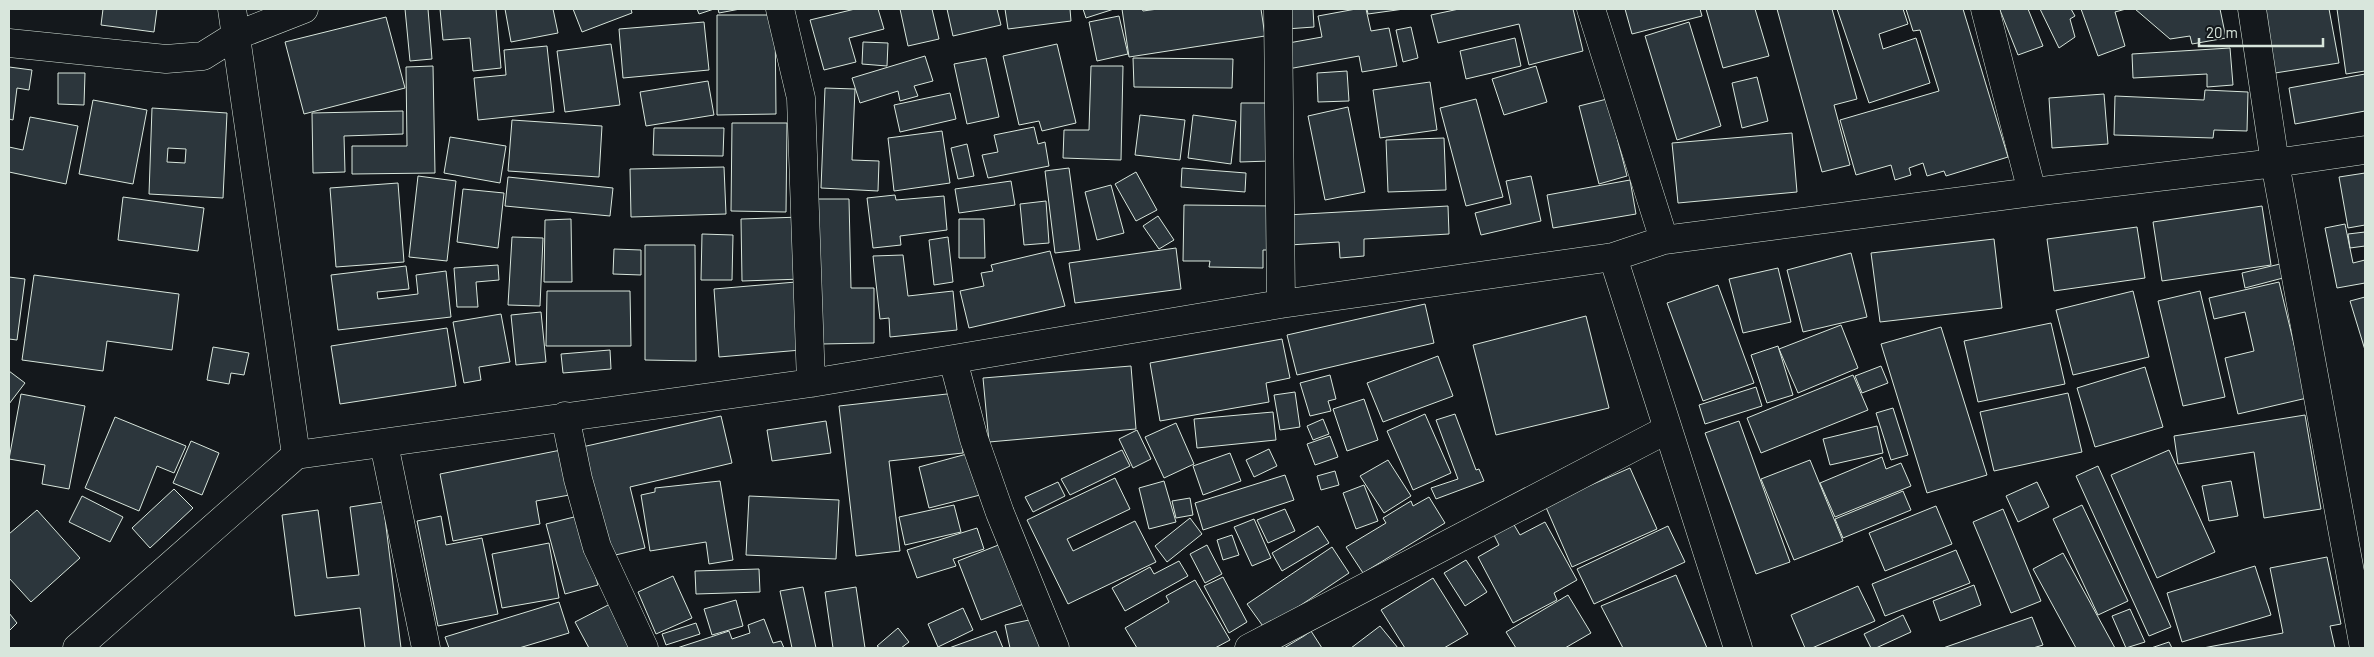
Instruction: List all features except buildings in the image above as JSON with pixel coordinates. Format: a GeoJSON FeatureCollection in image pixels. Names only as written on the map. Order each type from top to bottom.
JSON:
{"type":"FeatureCollection","features":[{"type":"Feature","properties":{"kind":"street"},"geometry":{"type":"LineString","coordinates":[[232,9],[296,455]]}},
{"type":"Feature","properties":{"kind":"street"},"geometry":{"type":"LineString","coordinates":[[9,43],[166,59],[203,56],[235,36],[304,9]]}},
{"type":"Feature","properties":{"kind":"street"},"geometry":{"type":"LineString","coordinates":[[780,9],[801,98],[811,383]]}},
{"type":"Feature","properties":{"kind":"street"},"geometry":{"type":"LineString","coordinates":[[1278,9],[1281,304]]}},
{"type":"Feature","properties":{"kind":"street"},"geometry":{"type":"LineString","coordinates":[[1591,9],[1664,240]]}},
{"type":"Feature","properties":{"kind":"street"},"geometry":{"type":"LineString","coordinates":[[1985,9],[2032,192]]}},
{"type":"Feature","properties":{"kind":"street"},"geometry":{"type":"LineString","coordinates":[[2252,9],[2275,163],[2364,648]]}},
{"type":"Feature","properties":{"kind":"street"},"geometry":{"type":"LineString","coordinates":[[77,648],[296,455],[811,383],[1281,304],[1613,257],[1664,240],[2365,150]]}},
{"type":"Feature","properties":{"kind":"street"},"geometry":{"type":"LineString","coordinates":[[1613,257],[1738,648]]}},
{"type":"Feature","properties":{"kind":"street"},"geometry":{"type":"LineString","coordinates":[[953,360],[977,448],[1000,513],[1055,648]]}},
{"type":"Feature","properties":{"kind":"street"},"geometry":{"type":"LineString","coordinates":[[566,416],[578,479],[598,547],[644,648]]}},
{"type":"Feature","properties":{"kind":"street"},"geometry":{"type":"LineString","coordinates":[[1249,648],[1668,429]]}},
{"type":"Feature","properties":{"kind":"street"},"geometry":{"type":"LineString","coordinates":[[384,444],[426,648]]}}]}
